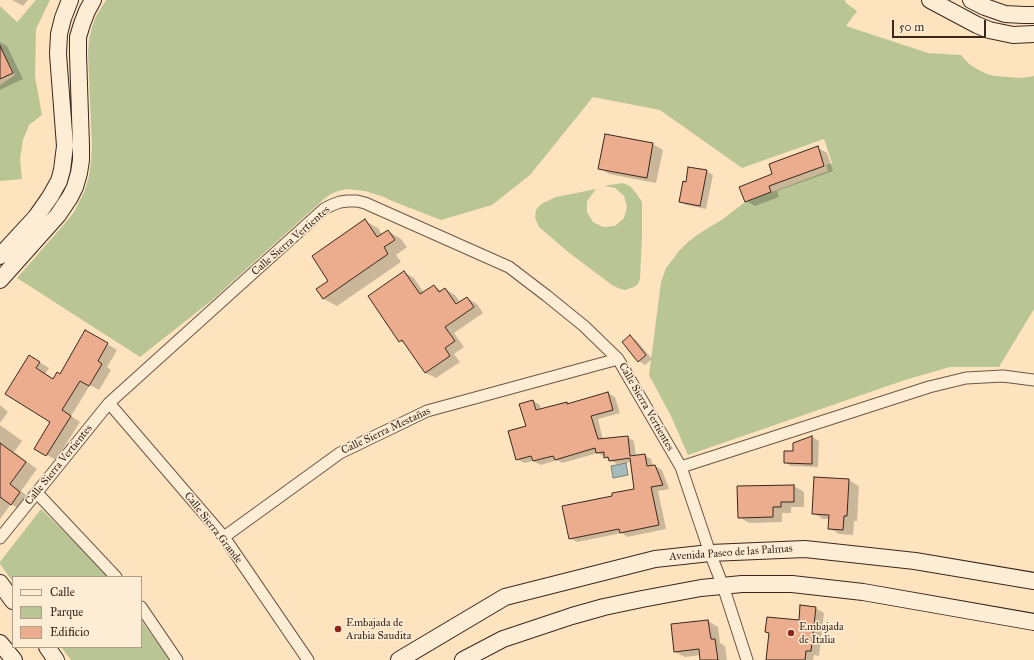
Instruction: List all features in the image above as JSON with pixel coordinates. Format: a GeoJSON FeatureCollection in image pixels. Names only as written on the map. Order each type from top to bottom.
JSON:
{"type":"FeatureCollection","features":[{"type":"Feature","properties":{"kind":"main road"},"geometry":{"type":"LineString","coordinates":[[0,256],[36,217],[59,181],[64,158],[64,146],[58,54],[59,34],[70,0]]}},
{"type":"Feature","properties":{"kind":"main road"},"geometry":{"type":"LineString","coordinates":[[0,280],[58,215],[75,187],[81,160],[78,37],[86,11],[93,0]]}},
{"type":"Feature","properties":{"kind":"main road"},"geometry":{"type":"LineString","coordinates":[[930,0],[988,30],[1013,35],[1034,34]]}},
{"type":"Feature","properties":{"kind":"main road"},"geometry":{"type":"LineString","coordinates":[[971,0],[1005,14],[1034,15]]}},
{"type":"Feature","properties":{"kind":"main road","name":"Avenida Paseo de las Palmas"},"geometry":{"type":"LineString","coordinates":[[399,660],[505,597],[655,559],[710,553],[805,549],[915,561],[1034,581]]}},
{"type":"Feature","properties":{"kind":"main road"},"geometry":{"type":"LineString","coordinates":[[0,583],[12,600]]}},
{"type":"Feature","properties":{"kind":"main road"},"geometry":{"type":"LineString","coordinates":[[463,660],[503,639],[591,611],[642,599],[701,588],[742,584],[792,584],[856,591],[1034,622]]}},
{"type":"Feature","properties":{"kind":"main road"},"geometry":{"type":"LineString","coordinates":[[0,643],[14,660]]}},
{"type":"Feature","properties":{"kind":"main road"},"geometry":{"type":"LineString","coordinates":[[48,648],[56,660]]}},
{"type":"Feature","properties":{"kind":"street","name":"Calle Sierra Vertientes"},"geometry":{"type":"LineString","coordinates":[[0,538],[109,403],[324,209],[340,202],[357,201],[509,267],[579,322],[618,359],[681,467],[710,553],[724,586],[747,660]]}},
{"type":"Feature","properties":{"kind":"street","name":"Calle Sierra Mestañas"},"geometry":{"type":"LineString","coordinates":[[224,537],[340,453],[427,411],[618,359]]}},
{"type":"Feature","properties":{"kind":"street"},"geometry":{"type":"LineString","coordinates":[[681,467],[929,387],[966,378],[1003,376],[1034,380]]}},
{"type":"Feature","properties":{"kind":"street","name":"Calle Sierra Grande"},"geometry":{"type":"LineString","coordinates":[[109,403],[224,537],[308,660]]}},
{"type":"Feature","properties":{"kind":"street"},"geometry":{"type":"LineString","coordinates":[[37,493],[115,576]]}},
{"type":"Feature","properties":{"kind":"street"},"geometry":{"type":"LineString","coordinates":[[142,608],[177,660]]}},
{"type":"Feature","properties":{"kind":"green space"},"geometry":{"type":"Polygon","coordinates":[[[36,0],[50,0],[36,29],[35,77],[42,115],[29,125],[23,140],[20,159],[22,179],[0,181],[0,85],[15,75],[0,46],[0,6],[17,22],[36,0]]]}},
{"type":"Feature","properties":{"kind":"green space"},"geometry":{"type":"Polygon","coordinates":[[[106,0],[845,0],[846,3],[857,11],[846,26],[928,53],[961,55],[969,64],[987,74],[1022,78],[1034,76],[1034,309],[999,367],[950,367],[905,380],[688,455],[671,416],[649,375],[661,282],[666,268],[689,241],[723,219],[745,202],[828,171],[826,165],[832,163],[824,139],[742,168],[660,110],[593,97],[530,175],[492,205],[441,220],[365,191],[346,189],[331,194],[211,301],[140,357],[17,278],[74,212],[85,190],[89,176],[92,146],[88,54],[89,39],[96,16],[106,0]]]}},
{"type":"Feature","properties":{"kind":"green space"},"geometry":{"type":"Polygon","coordinates":[[[622,183],[630,186],[642,202],[640,279],[638,284],[634,287],[625,290],[612,285],[568,252],[539,227],[535,218],[536,210],[541,204],[556,197],[596,189],[587,201],[587,212],[593,222],[603,227],[615,226],[624,218],[627,207],[624,196],[615,188],[604,186],[622,183]]]}},
{"type":"Feature","properties":{"kind":"green space"},"geometry":{"type":"Polygon","coordinates":[[[41,509],[109,576],[12,576],[12,581],[0,562],[41,509]]]}},
{"type":"Feature","properties":{"kind":"green space"},"geometry":{"type":"Polygon","coordinates":[[[142,621],[170,660],[71,660],[62,648],[142,648],[142,621]]]}},
{"type":"Feature","properties":{"kind":"water"},"geometry":{"type":"Polygon","coordinates":[[[626,463],[628,475],[613,478],[611,466],[626,463]]]}},
{"type":"Feature","properties":{"kind":"building"},"geometry":{"type":"Polygon","coordinates":[[[0,46],[13,73],[0,79],[0,46]]]}},
{"type":"Feature","properties":{"kind":"building"},"geometry":{"type":"Polygon","coordinates":[[[605,134],[653,143],[647,178],[598,169],[605,134]]]}},
{"type":"Feature","properties":{"kind":"building"},"geometry":{"type":"Polygon","coordinates":[[[818,146],[824,166],[769,186],[771,192],[745,202],[739,187],[772,174],[769,164],[818,146]]]}},
{"type":"Feature","properties":{"kind":"building"},"geometry":{"type":"Polygon","coordinates":[[[688,167],[707,170],[700,206],[679,202],[683,181],[686,182],[688,167]]]}},
{"type":"Feature","properties":{"kind":"building"},"geometry":{"type":"Polygon","coordinates":[[[365,219],[377,237],[388,230],[395,240],[384,247],[388,254],[323,299],[316,289],[328,281],[312,256],[365,219]]]}},
{"type":"Feature","properties":{"kind":"building"},"geometry":{"type":"Polygon","coordinates":[[[404,271],[420,294],[434,285],[439,292],[445,288],[456,304],[467,297],[474,307],[445,327],[455,341],[445,348],[450,356],[425,373],[402,340],[399,342],[368,296],[404,271]]]}},
{"type":"Feature","properties":{"kind":"building"},"geometry":{"type":"Polygon","coordinates":[[[85,330],[108,343],[98,361],[102,364],[89,386],[80,381],[62,410],[71,416],[46,456],[34,449],[50,422],[5,394],[29,355],[40,362],[36,368],[53,379],[57,372],[60,374],[85,330]]]}},
{"type":"Feature","properties":{"kind":"building"},"geometry":{"type":"Polygon","coordinates":[[[630,335],[646,355],[638,362],[622,342],[630,335]]]}},
{"type":"Feature","properties":{"kind":"building"},"geometry":{"type":"Polygon","coordinates":[[[608,392],[613,410],[591,416],[598,439],[628,436],[630,456],[645,454],[647,466],[655,465],[663,485],[651,487],[659,525],[620,533],[619,529],[569,539],[562,506],[612,496],[612,493],[634,489],[630,458],[609,461],[608,457],[604,458],[604,452],[596,453],[595,448],[555,460],[553,456],[533,461],[531,456],[516,460],[508,431],[526,426],[519,404],[533,400],[536,410],[567,402],[567,404],[608,392]]]}},
{"type":"Feature","properties":{"kind":"building"},"geometry":{"type":"Polygon","coordinates":[[[812,436],[812,464],[784,463],[784,451],[793,451],[793,443],[812,436]]]}},
{"type":"Feature","properties":{"kind":"building"},"geometry":{"type":"Polygon","coordinates":[[[0,443],[26,462],[10,484],[20,492],[11,505],[0,497],[0,443]]]}},
{"type":"Feature","properties":{"kind":"building"},"geometry":{"type":"Polygon","coordinates":[[[814,477],[849,479],[847,516],[844,516],[843,530],[828,529],[829,515],[812,514],[814,477]]]}},
{"type":"Feature","properties":{"kind":"building"},"geometry":{"type":"Polygon","coordinates":[[[794,485],[794,502],[781,502],[781,507],[773,507],[773,517],[738,518],[737,486],[794,485]]]}},
{"type":"Feature","properties":{"kind":"building"},"geometry":{"type":"Polygon","coordinates":[[[800,605],[816,607],[811,651],[806,651],[805,660],[766,660],[769,633],[765,632],[767,617],[799,620],[800,605]]]}},
{"type":"Feature","properties":{"kind":"building"},"geometry":{"type":"Polygon","coordinates":[[[708,620],[711,639],[715,639],[718,660],[700,660],[699,649],[674,652],[671,624],[708,620]]]}},
{"type":"Feature","properties":{"kind":"place","name":"Embajada de Arabia Saudita"},"geometry":{"type":"Point","coordinates":[338,629]}},
{"type":"Feature","properties":{"kind":"place","name":"Embajada de Italia"},"geometry":{"type":"Point","coordinates":[791,633]}}]}
